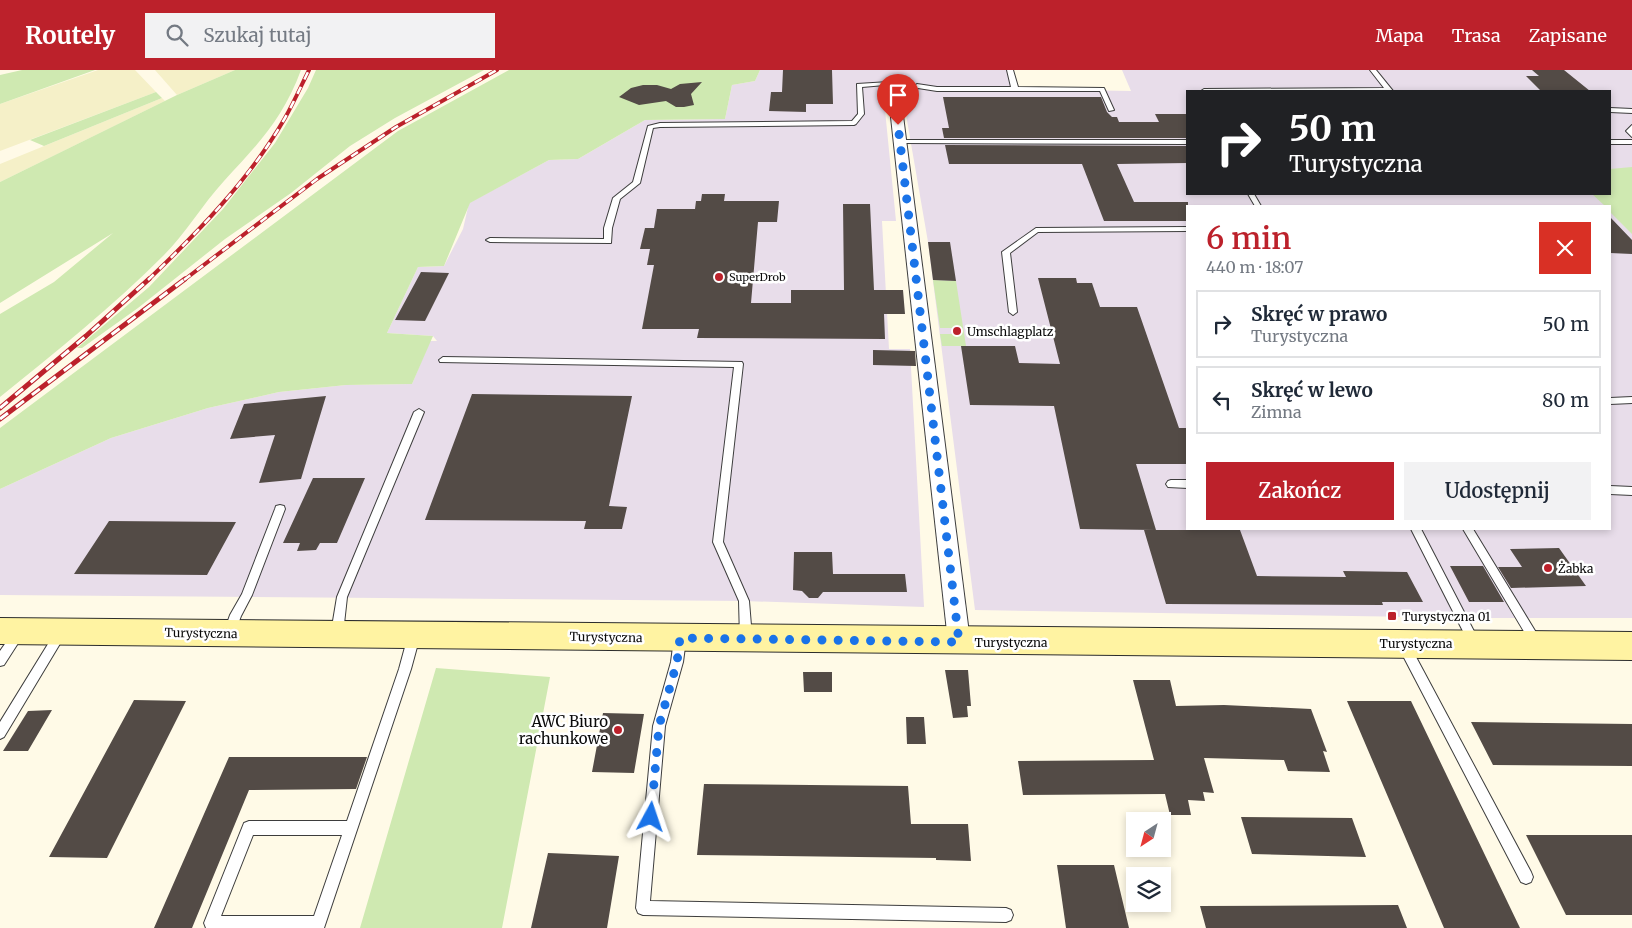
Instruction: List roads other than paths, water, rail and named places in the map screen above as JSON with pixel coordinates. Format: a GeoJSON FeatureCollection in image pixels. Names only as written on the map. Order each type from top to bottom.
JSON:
{"type":"FeatureCollection","features":[{"type":"Feature","properties":{"kind":"main road","name":"Turystyczna"},"geometry":{"type":"LineString","coordinates":[[10,631],[959,642],[1402,643],[1632,646]]}},
{"type":"Feature","properties":{"kind":"street"},"geometry":{"type":"LineString","coordinates":[[896,108],[959,642]]}},
{"type":"Feature","properties":{"kind":"lane"},"geometry":{"type":"LineString","coordinates":[[1010,70],[1015,89]]}},
{"type":"Feature","properties":{"kind":"lane"},"geometry":{"type":"LineString","coordinates":[[1373,70],[1389,90]]}},
{"type":"Feature","properties":{"kind":"lane"},"geometry":{"type":"LineString","coordinates":[[490,240],[608,241],[608,228],[617,198],[636,183],[650,127],[660,125],[854,124],[861,114],[859,85],[878,83],[887,83],[896,108],[917,86],[937,89],[1102,89],[1111,110]]}},
{"type":"Feature","properties":{"kind":"lane"},"geometry":{"type":"LineString","coordinates":[[1611,110],[1632,111]]}},
{"type":"Feature","properties":{"kind":"lane"},"geometry":{"type":"LineString","coordinates":[[1632,127],[1629,131],[1632,135]]}},
{"type":"Feature","properties":{"kind":"lane"},"geometry":{"type":"LineString","coordinates":[[904,142],[1186,142]]}},
{"type":"Feature","properties":{"kind":"lane"},"geometry":{"type":"LineString","coordinates":[[1611,142],[1632,142]]}},
{"type":"Feature","properties":{"kind":"lane"},"geometry":{"type":"LineString","coordinates":[[1013,312],[1006,252],[1036,230],[1186,229]]}},
{"type":"Feature","properties":{"kind":"lane"},"geometry":{"type":"LineString","coordinates":[[443,360],[739,364],[718,542],[744,600],[746,639]]}},
{"type":"Feature","properties":{"kind":"lane"},"geometry":{"type":"LineString","coordinates":[[1611,401],[1632,400]]}},
{"type":"Feature","properties":{"kind":"lane"},"geometry":{"type":"LineString","coordinates":[[337,634],[342,597],[419,412]]}},
{"type":"Feature","properties":{"kind":"lane"},"geometry":{"type":"LineString","coordinates":[[1171,484],[1186,484]]}},
{"type":"Feature","properties":{"kind":"lane"},"geometry":{"type":"LineString","coordinates":[[1611,490],[1632,490]]}},
{"type":"Feature","properties":{"kind":"lane"},"geometry":{"type":"LineString","coordinates":[[230,633],[236,614],[247,595],[280,509]]}},
{"type":"Feature","properties":{"kind":"lane"},"geometry":{"type":"LineString","coordinates":[[1417,530],[1475,644]]}},
{"type":"Feature","properties":{"kind":"lane"},"geometry":{"type":"LineString","coordinates":[[1469,530],[1537,644]]}},
{"type":"Feature","properties":{"kind":"lane"},"geometry":{"type":"LineString","coordinates":[[0,660],[10,631]]}},
{"type":"Feature","properties":{"kind":"lane"},"geometry":{"type":"LineString","coordinates":[[0,733],[62,631]]}},
{"type":"Feature","properties":{"kind":"lane"},"geometry":{"type":"LineString","coordinates":[[351,828],[249,828],[211,923],[319,923],[351,828],[415,636]]}},
{"type":"Feature","properties":{"kind":"lane"},"geometry":{"type":"LineString","coordinates":[[680,638],[677,662],[659,726],[643,908],[1006,915]]}},
{"type":"Feature","properties":{"kind":"lane"},"geometry":{"type":"LineString","coordinates":[[1402,643],[1526,877]]}},
{"type":"Feature","properties":{"kind":"railway"},"geometry":{"type":"LineString","coordinates":[[148,280],[204,224],[256,162],[285,118],[309,70]]}},
{"type":"Feature","properties":{"kind":"railway"},"geometry":{"type":"LineString","coordinates":[[184,280],[317,179],[396,127],[497,70]]}},
{"type":"Feature","properties":{"kind":"railway"},"geometry":{"type":"LineString","coordinates":[[0,408],[86,336],[149,279]]}},
{"type":"Feature","properties":{"kind":"railway"},"geometry":{"type":"LineString","coordinates":[[0,419],[185,279]]}},
{"type":"Feature","properties":{"kind":"place","name":"SuperDrob"},"geometry":{"type":"Point","coordinates":[719,277]}},
{"type":"Feature","properties":{"kind":"place","name":"Umschlagplatz"},"geometry":{"type":"Point","coordinates":[957,331]}},
{"type":"Feature","properties":{"kind":"place","name":"Żabka"},"geometry":{"type":"Point","coordinates":[1548,568]}},
{"type":"Feature","properties":{"kind":"place","name":"Turystyczna 01"},"geometry":{"type":"Point","coordinates":[1392,616]}},
{"type":"Feature","properties":{"kind":"place","name":"AWC Biuro rachunkowe"},"geometry":{"type":"Point","coordinates":[618,730]}}]}
